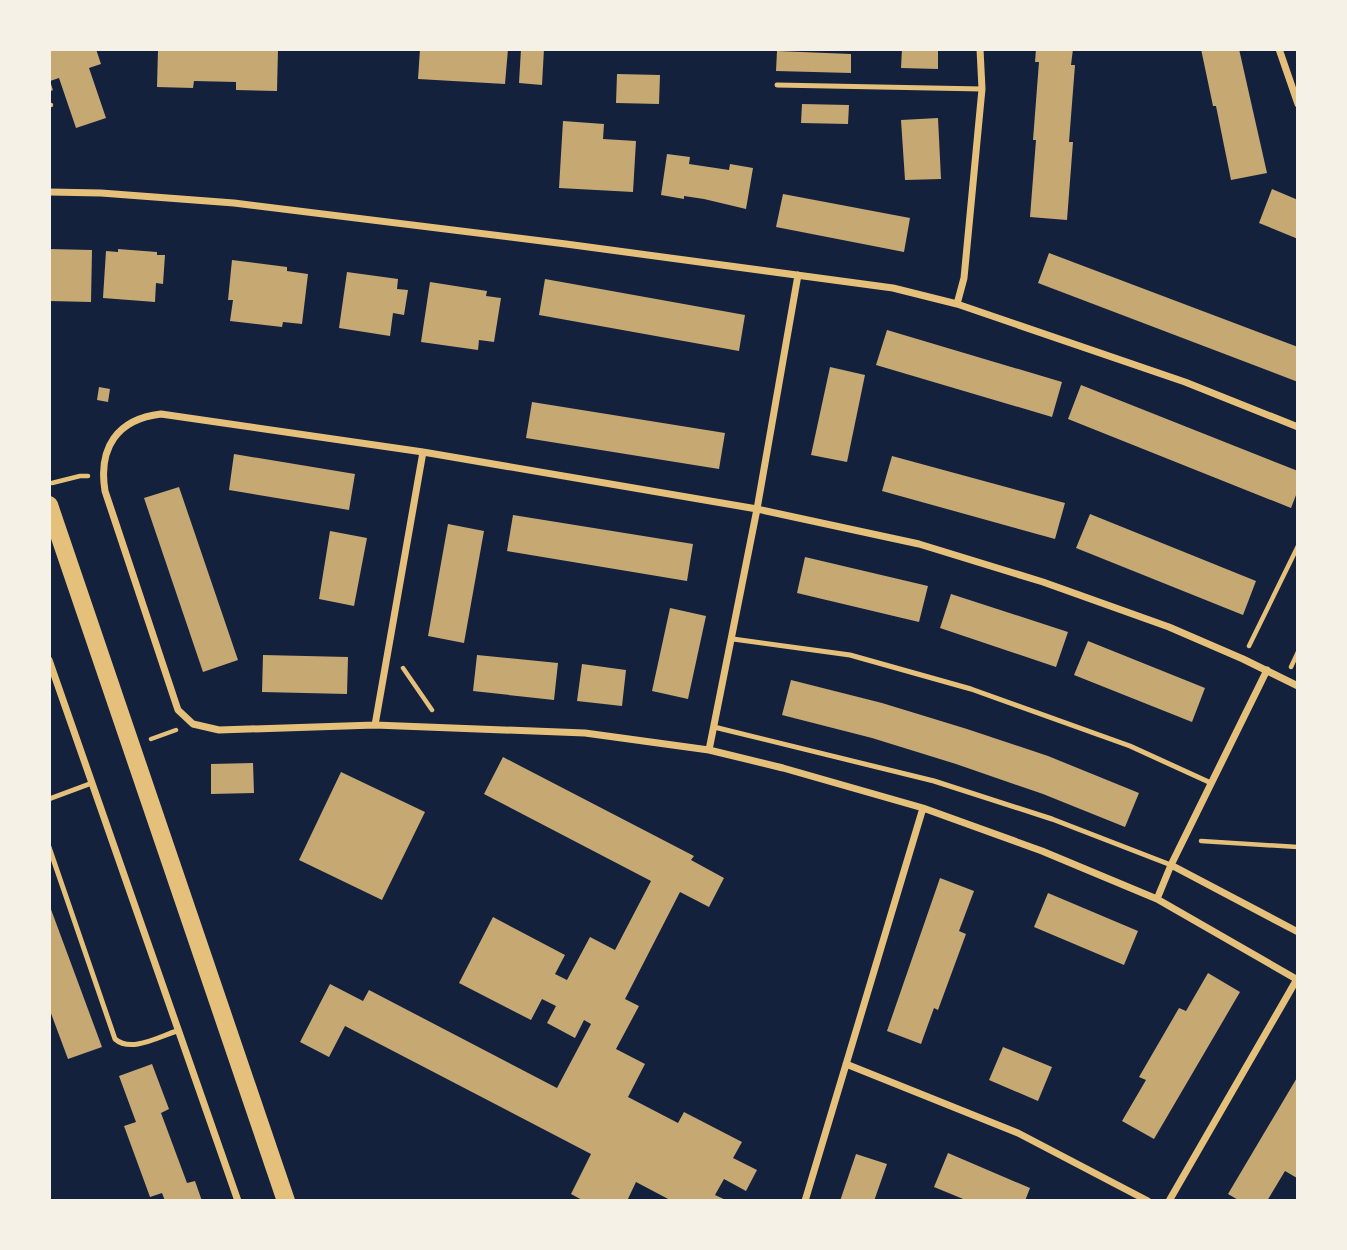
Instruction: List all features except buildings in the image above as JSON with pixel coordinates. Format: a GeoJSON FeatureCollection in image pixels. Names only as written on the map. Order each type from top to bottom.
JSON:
{"type":"FeatureCollection","features":[{"type":"Feature","properties":{"kind":"main road"},"geometry":{"type":"LineString","coordinates":[[49,505],[52,526],[131,746],[286,1201]]}},
{"type":"Feature","properties":{"kind":"street"},"geometry":{"type":"LineString","coordinates":[[957,304],[964,278],[982,89],[980,49]]}},
{"type":"Feature","properties":{"kind":"street"},"geometry":{"type":"LineString","coordinates":[[1279,49],[1298,104]]}},
{"type":"Feature","properties":{"kind":"street"},"geometry":{"type":"LineString","coordinates":[[49,192],[102,193],[234,203],[893,288],[957,304],[1185,382],[1298,427]]}},
{"type":"Feature","properties":{"kind":"street"},"geometry":{"type":"LineString","coordinates":[[709,750],[733,639],[798,275]]}},
{"type":"Feature","properties":{"kind":"street"},"geometry":{"type":"LineString","coordinates":[[1169,1201],[1298,979],[1157,899],[1042,851],[923,808],[709,750],[585,733],[375,725],[219,730],[193,724],[178,710],[105,491],[103,464],[118,434],[128,424],[142,416],[161,414],[423,452],[757,509],[919,544],[1042,582],[1169,627],[1298,686]]}},
{"type":"Feature","properties":{"kind":"street"},"geometry":{"type":"LineString","coordinates":[[375,725],[423,452]]}},
{"type":"Feature","properties":{"kind":"street"},"geometry":{"type":"LineString","coordinates":[[49,660],[237,1201]]}},
{"type":"Feature","properties":{"kind":"street"},"geometry":{"type":"LineString","coordinates":[[1157,899],[1183,840],[1267,670]]}},
{"type":"Feature","properties":{"kind":"street"},"geometry":{"type":"LineString","coordinates":[[805,1201],[923,808]]}},
{"type":"Feature","properties":{"kind":"street"},"geometry":{"type":"LineString","coordinates":[[1171,865],[1298,932]]}},
{"type":"Feature","properties":{"kind":"street"},"geometry":{"type":"LineString","coordinates":[[846,1064],[1018,1133],[1148,1201]]}},
{"type":"Feature","properties":{"kind":"lane"},"geometry":{"type":"LineString","coordinates":[[777,85],[982,89]]}},
{"type":"Feature","properties":{"kind":"lane"},"geometry":{"type":"LineString","coordinates":[[733,639],[850,655],[971,689],[1130,746],[1211,783]]}},
{"type":"Feature","properties":{"kind":"lane"},"geometry":{"type":"LineString","coordinates":[[714,727],[934,781],[1052,819],[1171,865]]}},
{"type":"Feature","properties":{"kind":"lane"},"geometry":{"type":"LineString","coordinates":[[49,799],[92,783]]}},
{"type":"Feature","properties":{"kind":"lane"},"geometry":{"type":"LineString","coordinates":[[49,847],[115,1038],[121,1044],[130,1046],[177,1031]]}},
{"type":"Feature","properties":{"kind":"path"},"geometry":{"type":"LineString","coordinates":[[66,480],[80,476]]}},
{"type":"Feature","properties":{"kind":"path"},"geometry":{"type":"LineString","coordinates":[[1243,659],[1298,546]]}},
{"type":"Feature","properties":{"kind":"path"},"geometry":{"type":"LineString","coordinates":[[389,648],[445,727]]}},
{"type":"Feature","properties":{"kind":"path"},"geometry":{"type":"LineString","coordinates":[[131,746],[193,724]]}},
{"type":"Feature","properties":{"kind":"path"},"geometry":{"type":"LineString","coordinates":[[1183,840],[1298,847]]}}]}
